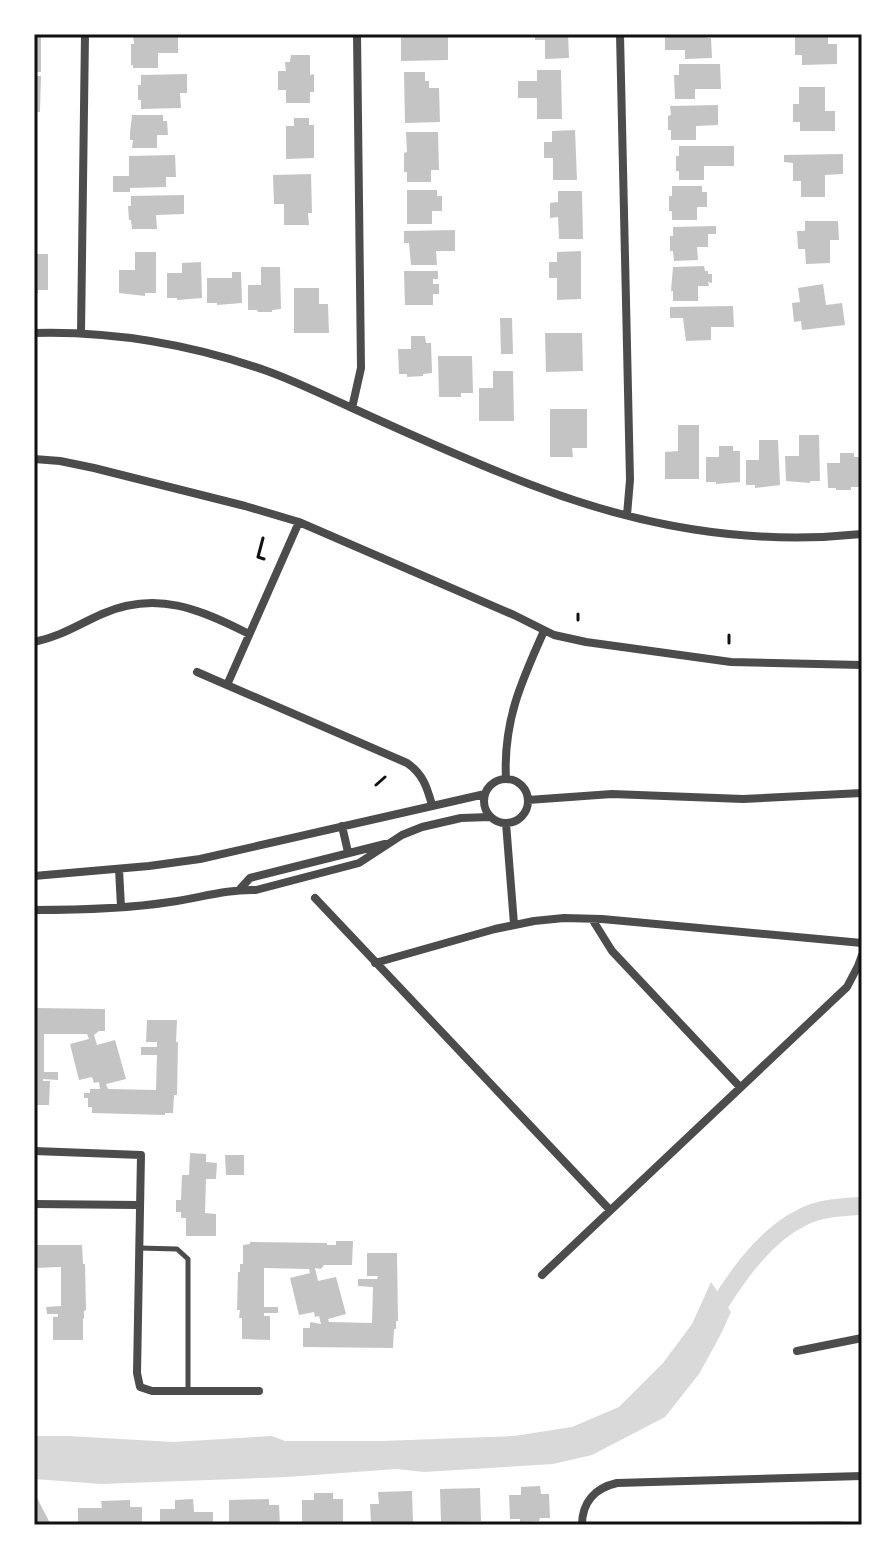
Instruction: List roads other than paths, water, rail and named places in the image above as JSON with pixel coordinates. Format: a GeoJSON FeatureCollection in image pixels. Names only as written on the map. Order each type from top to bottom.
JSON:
{"type":"FeatureCollection","features":[{"type":"Feature","properties":{"kind":"street"},"geometry":{"type":"LineString","coordinates":[[81,333],[85,34]]}},
{"type":"Feature","properties":{"kind":"street"},"geometry":{"type":"LineString","coordinates":[[352,408],[361,368],[357,34]]}},
{"type":"Feature","properties":{"kind":"street"},"geometry":{"type":"LineString","coordinates":[[620,34],[630,480],[627,515]]}},
{"type":"Feature","properties":{"kind":"street"},"geometry":{"type":"LineString","coordinates":[[34,333],[81,333],[158,343],[232,360],[281,377],[529,484],[667,526],[746,536],[794,538],[862,534]]}},
{"type":"Feature","properties":{"kind":"street"},"geometry":{"type":"LineString","coordinates":[[34,459],[94,468],[299,522],[554,635],[715,661],[862,665]]}},
{"type":"Feature","properties":{"kind":"street"},"geometry":{"type":"LineString","coordinates":[[227,685],[299,522]]}},
{"type":"Feature","properties":{"kind":"street"},"geometry":{"type":"LineString","coordinates":[[34,642],[60,636],[109,611],[156,602],[200,611],[249,634]]}},
{"type":"Feature","properties":{"kind":"street"},"geometry":{"type":"LineString","coordinates":[[506,779],[509,725],[520,688],[544,631]]}},
{"type":"Feature","properties":{"kind":"street"},"geometry":{"type":"LineString","coordinates":[[197,672],[407,763],[423,778],[432,805]]}},
{"type":"Feature","properties":{"kind":"street"},"geometry":{"type":"LineString","coordinates":[[506,779],[518,784],[528,800],[519,819],[506,823],[490,817],[484,806],[485,794],[494,783],[506,779]]}},
{"type":"Feature","properties":{"kind":"street"},"geometry":{"type":"LineString","coordinates":[[528,800],[621,794],[743,799],[862,793]]}},
{"type":"Feature","properties":{"kind":"street"},"geometry":{"type":"LineString","coordinates":[[34,876],[200,859],[485,794]]}},
{"type":"Feature","properties":{"kind":"street"},"geometry":{"type":"LineString","coordinates":[[34,910],[121,907],[240,889],[256,890],[350,867],[389,843],[433,823],[490,817]]}},
{"type":"Feature","properties":{"kind":"street"},"geometry":{"type":"LineString","coordinates":[[506,823],[514,924]]}},
{"type":"Feature","properties":{"kind":"street"},"geometry":{"type":"LineString","coordinates":[[342,826],[348,852]]}},
{"type":"Feature","properties":{"kind":"street"},"geometry":{"type":"LineString","coordinates":[[240,889],[250,878],[389,843]]}},
{"type":"Feature","properties":{"kind":"street"},"geometry":{"type":"LineString","coordinates":[[119,869],[121,907]]}},
{"type":"Feature","properties":{"kind":"street"},"geometry":{"type":"LineString","coordinates":[[315,898],[610,1210]]}},
{"type":"Feature","properties":{"kind":"street"},"geometry":{"type":"LineString","coordinates":[[375,963],[514,924],[552,918],[862,943]]}},
{"type":"Feature","properties":{"kind":"street"},"geometry":{"type":"LineString","coordinates":[[592,919],[612,951],[740,1087]]}},
{"type":"Feature","properties":{"kind":"street"},"geometry":{"type":"LineString","coordinates":[[542,1275],[847,987],[862,955]]}},
{"type":"Feature","properties":{"kind":"street"},"geometry":{"type":"LineString","coordinates":[[34,1151],[141,1155],[137,1373],[140,1387],[152,1391],[259,1391]]}},
{"type":"Feature","properties":{"kind":"street"},"geometry":{"type":"LineString","coordinates":[[34,1204],[139,1205]]}},
{"type":"Feature","properties":{"kind":"street"},"geometry":{"type":"LineString","coordinates":[[797,1351],[862,1338]]}},
{"type":"Feature","properties":{"kind":"street"},"geometry":{"type":"LineString","coordinates":[[582,1525],[584,1510],[593,1495],[604,1487],[623,1482],[862,1476]]}},
{"type":"Feature","properties":{"kind":"lane"},"geometry":{"type":"LineString","coordinates":[[138,1248],[177,1249],[188,1259],[188,1391]]}},
{"type":"Feature","properties":{"kind":"waterway"},"geometry":{"type":"LineString","coordinates":[[710,1320],[749,1262],[787,1226],[815,1212],[862,1206]]}}]}
